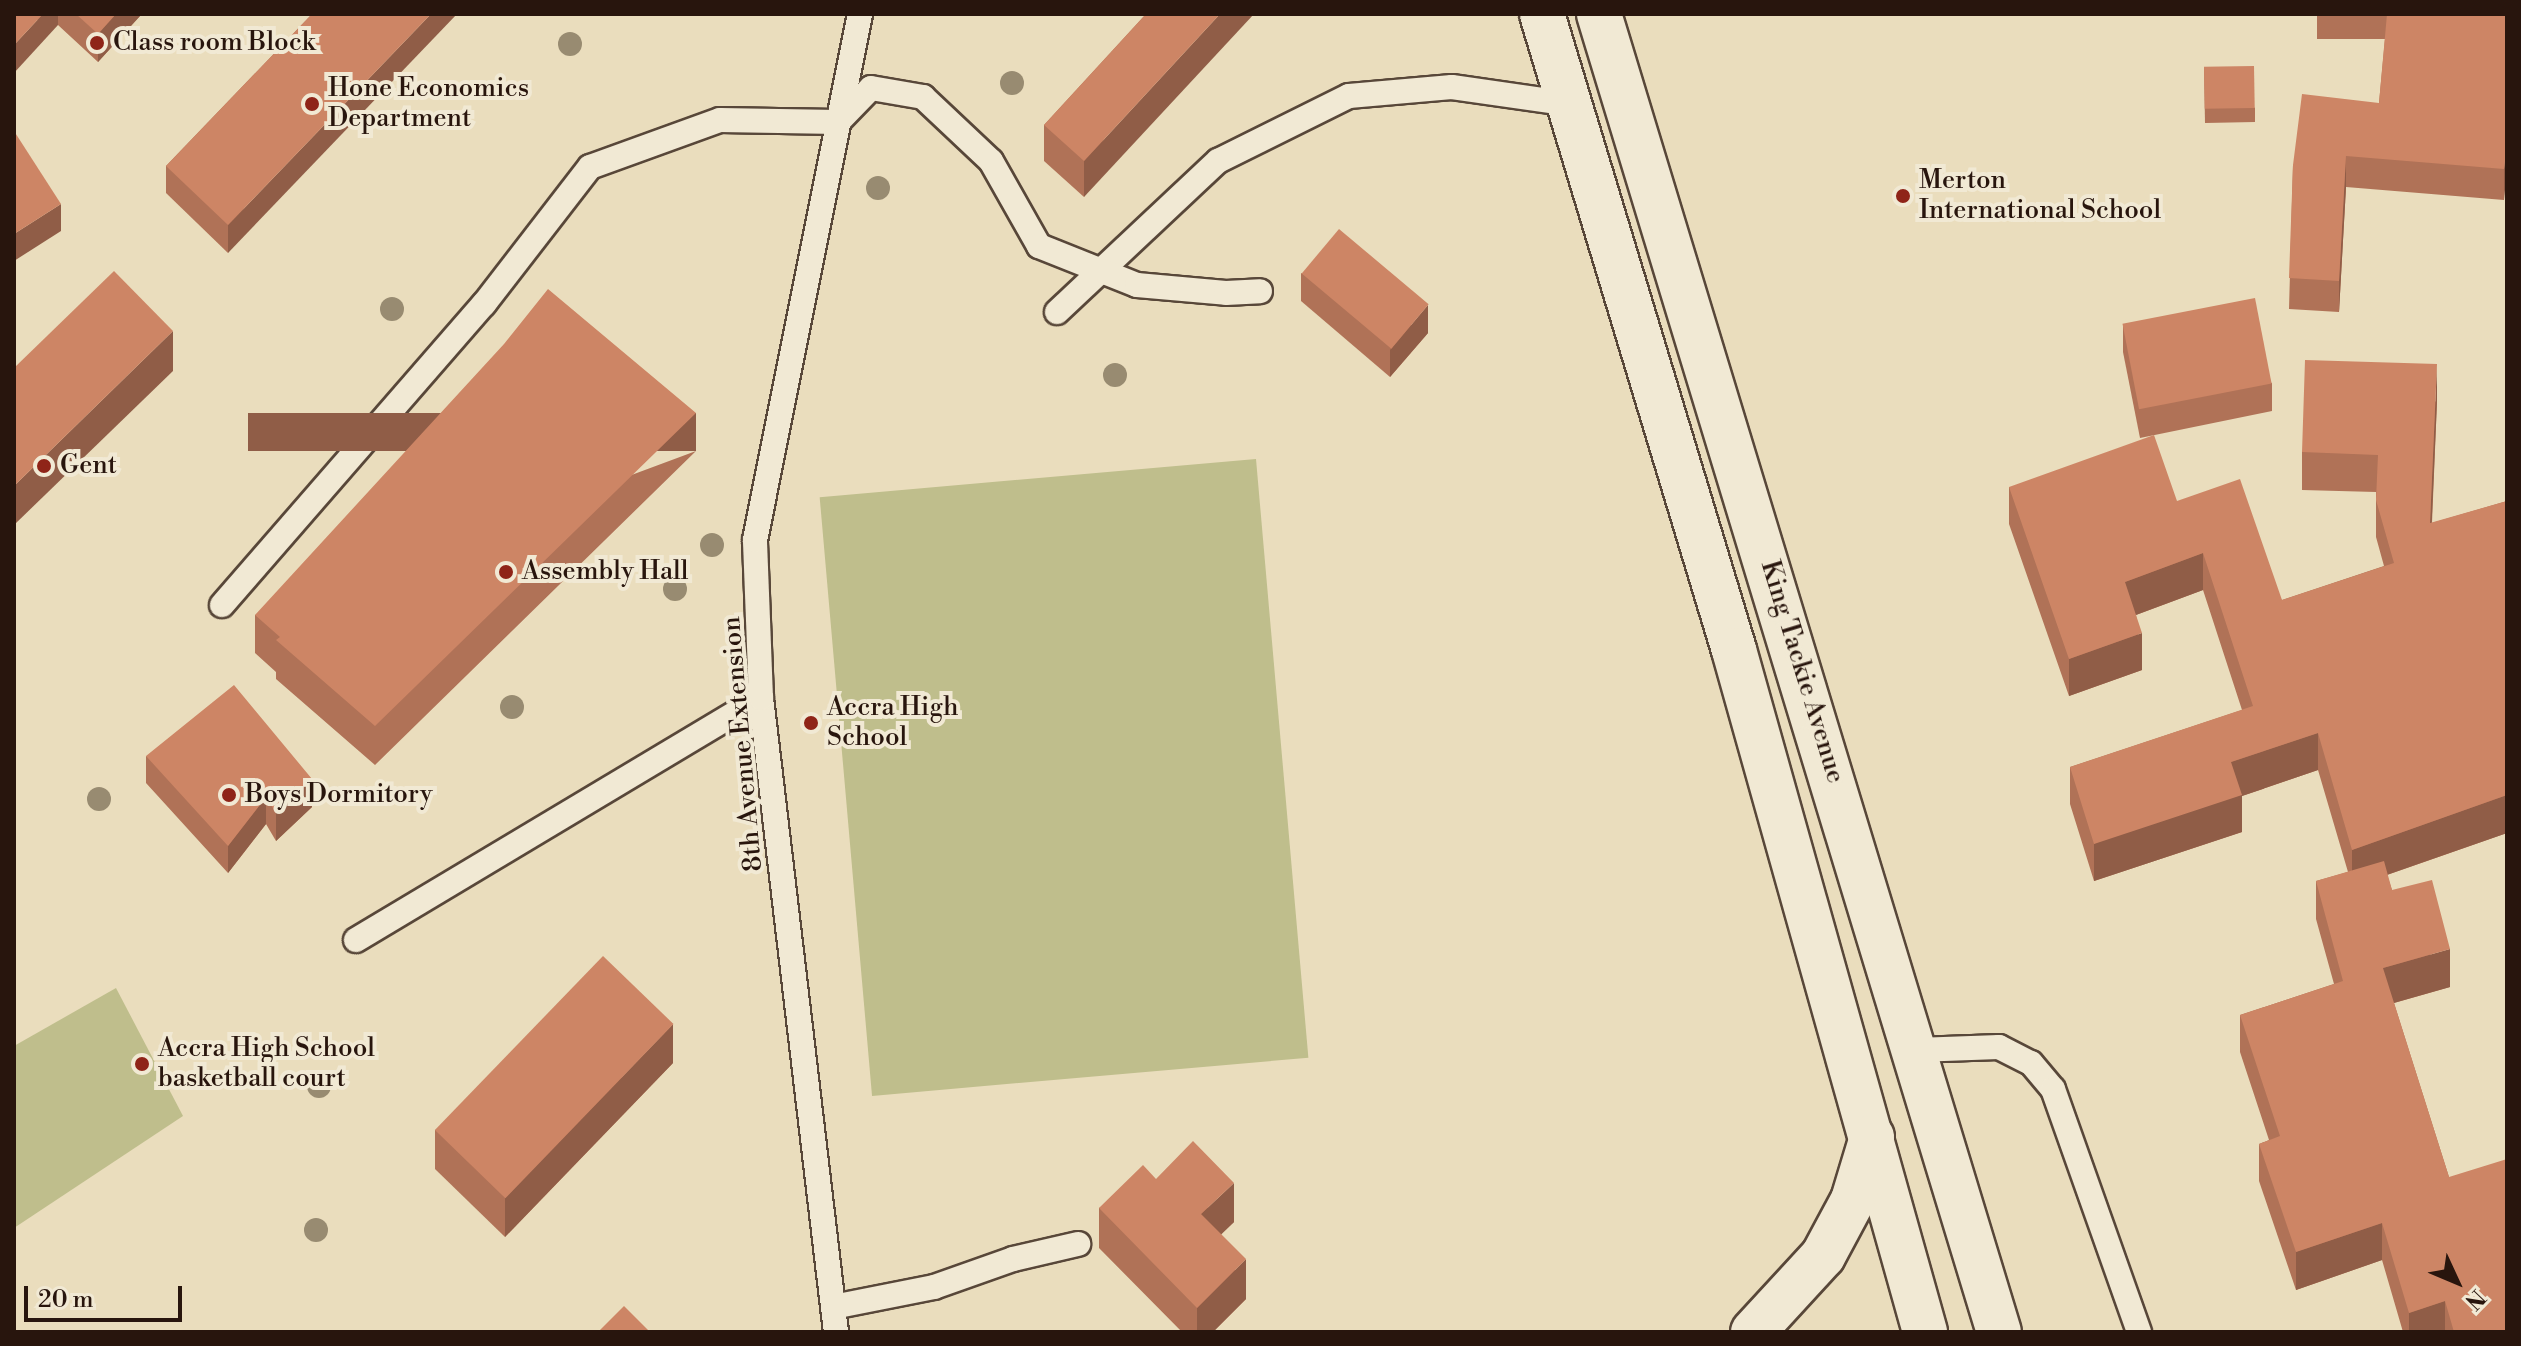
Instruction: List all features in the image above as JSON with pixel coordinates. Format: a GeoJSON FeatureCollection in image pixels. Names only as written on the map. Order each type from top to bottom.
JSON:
{"type":"FeatureCollection","features":[{"type":"Feature","properties":{"kind":"main road"},"geometry":{"type":"LineString","coordinates":[[1542,14],[1872,1137],[1925,1332]]}},
{"type":"Feature","properties":{"kind":"main road","name":"King Tackie Avenue"},"geometry":{"type":"LineString","coordinates":[[1599,14],[1916,1050],[1999,1332]]}},
{"type":"Feature","properties":{"kind":"main road"},"geometry":{"type":"LineString","coordinates":[[1753,1332],[1823,1256],[1853,1200],[1872,1137]]}},
{"type":"Feature","properties":{"kind":"lane","name":"8th Avenue Extension"},"geometry":{"type":"LineString","coordinates":[[836,1332],[761,698],[755,540],[860,14]]}},
{"type":"Feature","properties":{"kind":"lane"},"geometry":{"type":"LineString","coordinates":[[1057,312],[1218,161],[1349,96],[1452,87],[1570,104]]}},
{"type":"Feature","properties":{"kind":"lane"},"geometry":{"type":"LineString","coordinates":[[222,605],[484,304],[590,167],[720,120],[838,122],[871,88],[923,97],[991,161],[1039,246],[1097,273],[1137,285],[1260,291]]}},
{"type":"Feature","properties":{"kind":"lane"},"geometry":{"type":"LineString","coordinates":[[356,940],[761,698]]}},
{"type":"Feature","properties":{"kind":"lane"},"geometry":{"type":"LineString","coordinates":[[1916,1050],[1999,1047],[2031,1063],[2053,1089],[2139,1332]]}},
{"type":"Feature","properties":{"kind":"lane"},"geometry":{"type":"LineString","coordinates":[[833,1307],[934,1287],[1013,1259],[1078,1244]]}},
{"type":"Feature","properties":{"kind":"shaded area"},"geometry":{"type":"Polygon","coordinates":[[[1256,459],[1308,1058],[872,1096],[820,497],[1256,459]]]}},
{"type":"Feature","properties":{"kind":"shaded area"},"geometry":{"type":"Polygon","coordinates":[[[116,988],[183,1116],[14,1228],[14,1046],[116,988]]]}},
{"type":"Feature","properties":{"kind":"building"},"geometry":{"type":"Polygon","coordinates":[[[14,14],[43,14],[14,45],[14,14]]]}},
{"type":"Feature","properties":{"kind":"building"},"geometry":{"type":"Polygon","coordinates":[[[76,14],[116,14],[98,34],[76,14]]]}},
{"type":"Feature","properties":{"kind":"building","name":"Hone Economics Department"},"geometry":{"type":"Polygon","coordinates":[[[312,14],[431,14],[228,225],[166,166],[312,14]]]}},
{"type":"Feature","properties":{"kind":"building"},"geometry":{"type":"Polygon","coordinates":[[[1146,14],[1220,14],[1084,161],[1044,125],[1146,14]]]}},
{"type":"Feature","properties":{"kind":"building"},"geometry":{"type":"Polygon","coordinates":[[[2387,14],[2507,14],[2507,139],[2504,169],[2346,156],[2339,281],[2289,278],[2293,165],[2302,94],[2379,103],[2387,14]]]}},
{"type":"Feature","properties":{"kind":"building"},"geometry":{"type":"Polygon","coordinates":[[[2254,66],[2255,108],[2205,109],[2204,67],[2254,66]]]}},
{"type":"Feature","properties":{"kind":"building"},"geometry":{"type":"Polygon","coordinates":[[[14,131],[61,204],[14,234],[14,131]]]}},
{"type":"Feature","properties":{"kind":"building"},"geometry":{"type":"Polygon","coordinates":[[[1339,229],[1429,304],[1391,349],[1302,273],[1339,229]]]}},
{"type":"Feature","properties":{"kind":"building","name":"Gent"},"geometry":{"type":"Polygon","coordinates":[[[114,271],[173,331],[14,486],[14,368],[114,271]]]}},
{"type":"Feature","properties":{"kind":"building"},"geometry":{"type":"Polygon","coordinates":[[[548,289],[696,413],[375,726],[276,640],[280,637],[255,615],[504,344],[548,289]]]}},
{"type":"Feature","properties":{"kind":"building"},"geometry":{"type":"Polygon","coordinates":[[[2255,298],[2272,383],[2139,409],[2122,324],[2255,298]]]}},
{"type":"Feature","properties":{"kind":"building"},"geometry":{"type":"Polygon","coordinates":[[[2305,360],[2437,364],[2430,523],[2507,501],[2507,795],[2352,850],[2318,733],[2231,762],[2242,795],[2094,844],[2070,767],[2253,706],[2203,553],[2125,582],[2142,633],[2069,659],[2009,487],[2154,435],[2177,501],[2240,479],[2282,600],[2394,563],[2376,500],[2378,455],[2302,452],[2305,360]]]}},
{"type":"Feature","properties":{"kind":"building","name":"Boys Dormitory"},"geometry":{"type":"Polygon","coordinates":[[[234,685],[312,779],[276,813],[266,797],[228,846],[146,756],[234,685]]]}},
{"type":"Feature","properties":{"kind":"building"},"geometry":{"type":"Polygon","coordinates":[[[2384,861],[2392,890],[2432,880],[2450,949],[2383,968],[2449,1177],[2507,1159],[2507,1332],[2454,1332],[2445,1301],[2409,1313],[2382,1223],[2296,1252],[2259,1144],[2280,1136],[2240,1015],[2343,981],[2316,881],[2384,861]]]}},
{"type":"Feature","properties":{"kind":"building"},"geometry":{"type":"Polygon","coordinates":[[[603,956],[673,1024],[505,1198],[435,1130],[603,956]]]}},
{"type":"Feature","properties":{"kind":"building"},"geometry":{"type":"Polygon","coordinates":[[[1193,1141],[1234,1183],[1201,1214],[1246,1259],[1197,1308],[1099,1208],[1143,1165],[1156,1179],[1193,1141]]]}},
{"type":"Feature","properties":{"kind":"building"},"geometry":{"type":"Polygon","coordinates":[[[624,1306],[650,1332],[598,1332],[624,1306]]]}},
{"type":"Feature","properties":{"kind":"place","name":"Class room Block"},"geometry":{"type":"Point","coordinates":[97,43]}},
{"type":"Feature","properties":{"kind":"place","name":"Hone Economics Department"},"geometry":{"type":"Point","coordinates":[312,104]}},
{"type":"Feature","properties":{"kind":"place","name":"Merton International School"},"geometry":{"type":"Point","coordinates":[1903,196]}},
{"type":"Feature","properties":{"kind":"place","name":"Gent"},"geometry":{"type":"Point","coordinates":[44,466]}},
{"type":"Feature","properties":{"kind":"place","name":"Assembly Hall"},"geometry":{"type":"Point","coordinates":[506,572]}},
{"type":"Feature","properties":{"kind":"place","name":"Accra High School"},"geometry":{"type":"Point","coordinates":[811,723]}},
{"type":"Feature","properties":{"kind":"place","name":"Boys Dormitory"},"geometry":{"type":"Point","coordinates":[229,795]}},
{"type":"Feature","properties":{"kind":"place","name":"Accra High School basketball court"},"geometry":{"type":"Point","coordinates":[142,1064]}}]}
